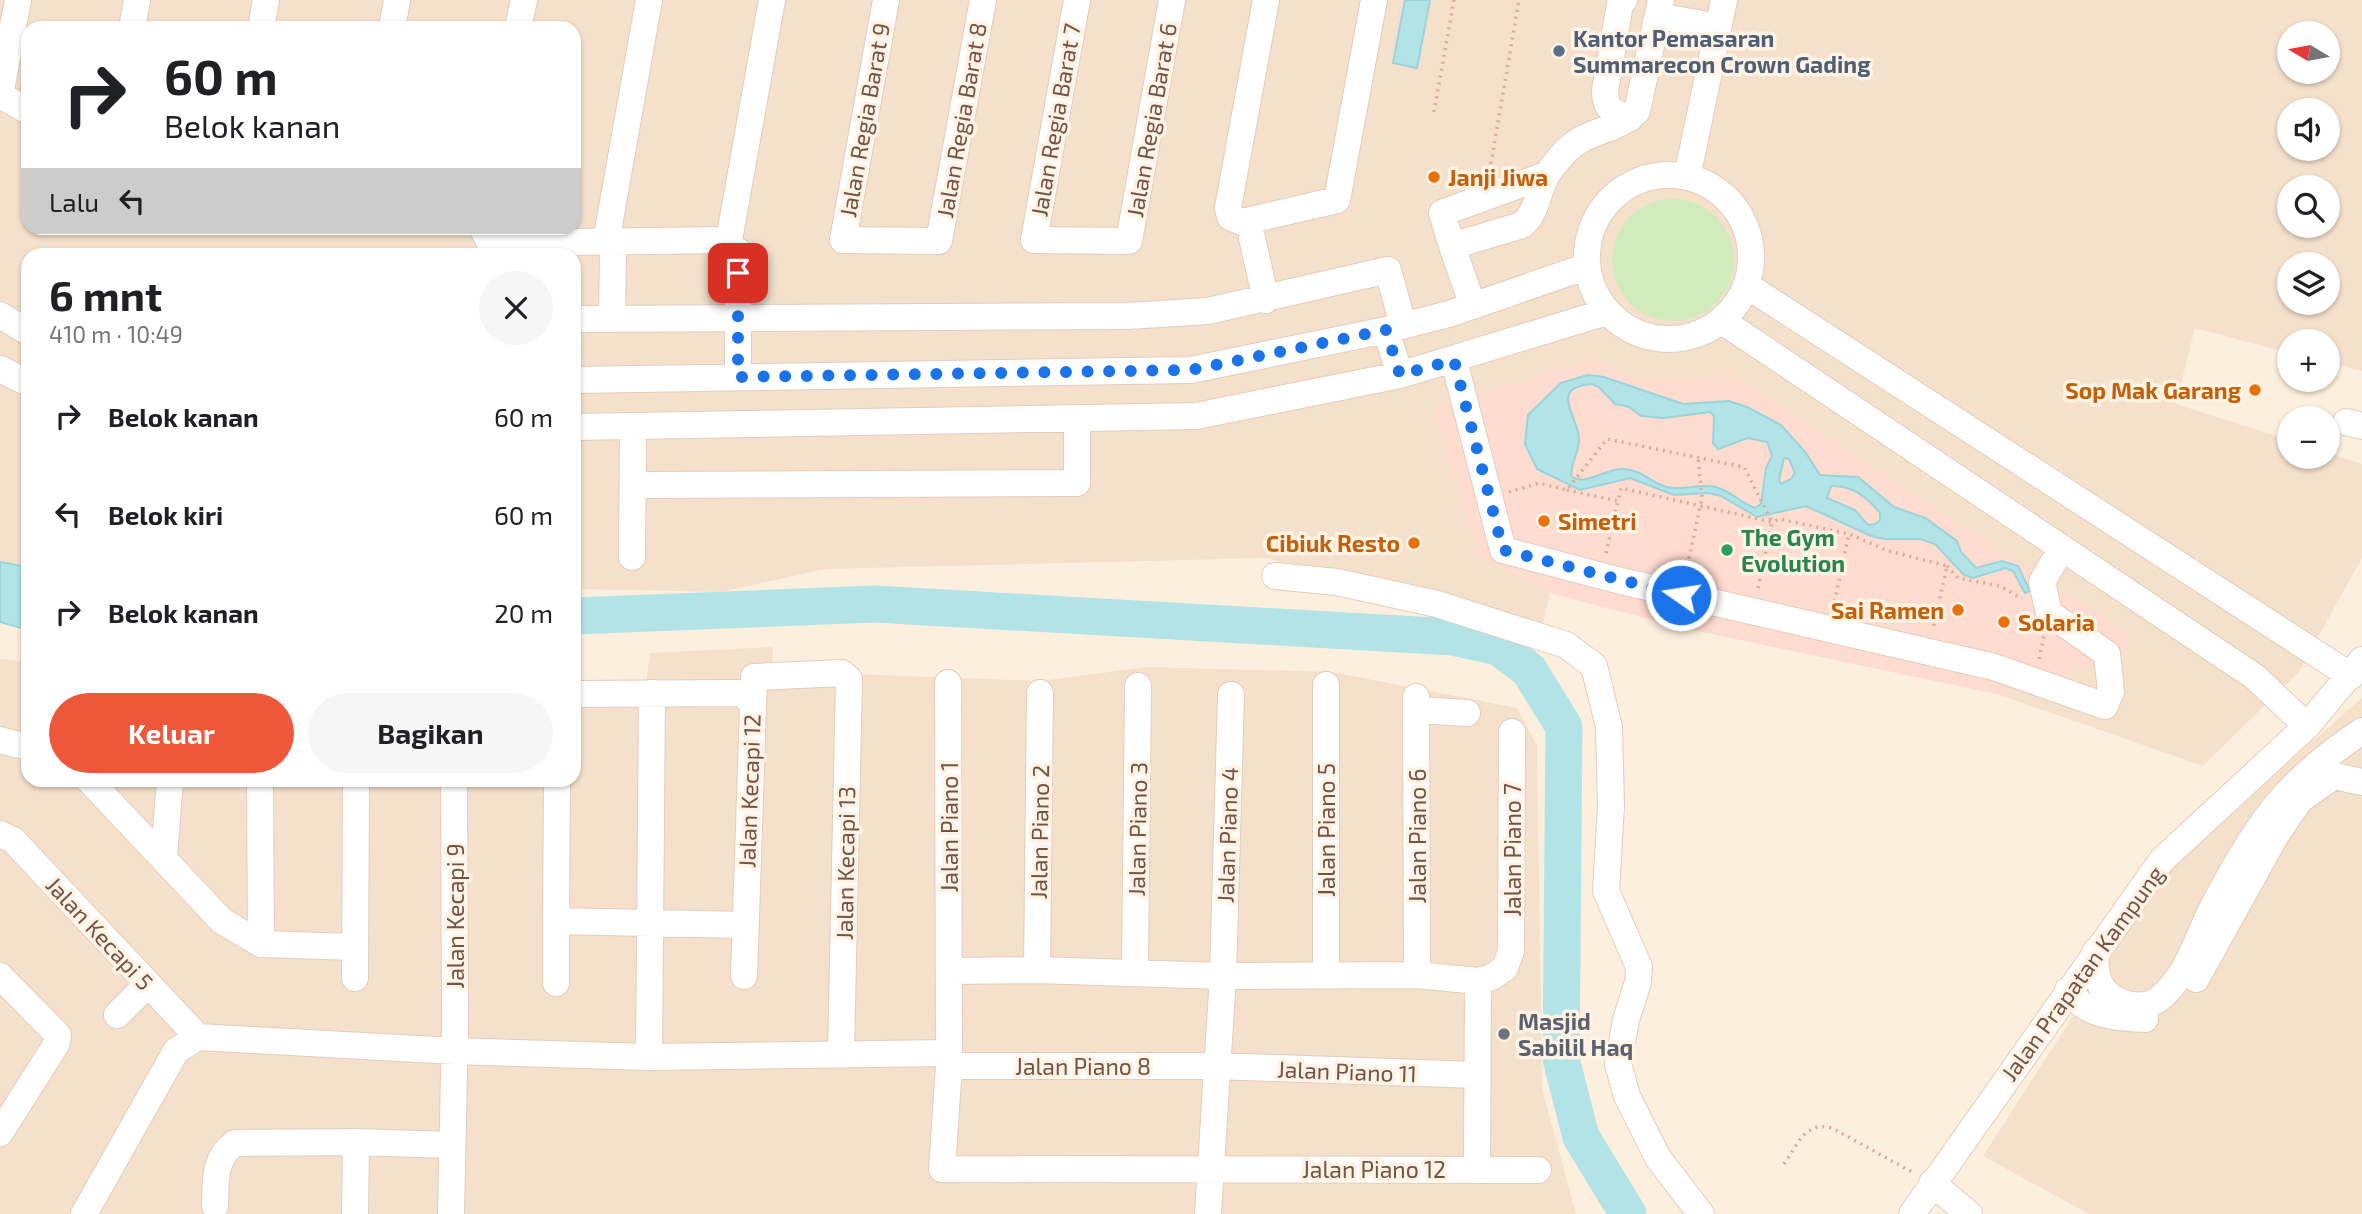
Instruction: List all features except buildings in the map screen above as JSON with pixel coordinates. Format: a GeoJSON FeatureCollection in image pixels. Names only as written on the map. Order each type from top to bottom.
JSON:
{"type":"FeatureCollection","features":[{"type":"Feature","properties":{"kind":"street"},"geometry":{"type":"LineString","coordinates":[[18,0],[0,95],[21,107]]}},
{"type":"Feature","properties":{"kind":"street"},"geometry":{"type":"LineString","coordinates":[[133,21],[137,0]]}},
{"type":"Feature","properties":{"kind":"street"},"geometry":{"type":"LineString","coordinates":[[262,21],[266,0]]}},
{"type":"Feature","properties":{"kind":"street"},"geometry":{"type":"LineString","coordinates":[[393,21],[397,0]]}},
{"type":"Feature","properties":{"kind":"street"},"geometry":{"type":"LineString","coordinates":[[520,21],[524,0]]}},
{"type":"Feature","properties":{"kind":"street"},"geometry":{"type":"LineString","coordinates":[[612,318],[609,246],[649,0]]}},
{"type":"Feature","properties":{"kind":"street"},"geometry":{"type":"LineString","coordinates":[[738,377],[738,317],[733,245],[772,0]]}},
{"type":"Feature","properties":{"kind":"street","name":"Jalan Regia Barat 9"},"geometry":{"type":"LineString","coordinates":[[886,0],[843,240],[939,241]]}},
{"type":"Feature","properties":{"kind":"street","name":"Jalan Regia Barat 8"},"geometry":{"type":"LineString","coordinates":[[939,241],[983,0]]}},
{"type":"Feature","properties":{"kind":"street","name":"Jalan Regia Barat 7"},"geometry":{"type":"LineString","coordinates":[[1077,0],[1034,240],[1129,241]]}},
{"type":"Feature","properties":{"kind":"street","name":"Jalan Regia Barat 6"},"geometry":{"type":"LineString","coordinates":[[1129,241],[1172,0]]}},
{"type":"Feature","properties":{"kind":"street"},"geometry":{"type":"LineString","coordinates":[[1266,0],[1227,208],[1230,217],[1242,222],[1337,200],[1374,0]]}},
{"type":"Feature","properties":{"kind":"street"},"geometry":{"type":"LineString","coordinates":[[1624,0],[1620,4],[1605,104],[1613,112],[1630,118]]}},
{"type":"Feature","properties":{"kind":"street"},"geometry":{"type":"LineString","coordinates":[[1452,246],[1522,225],[1531,218],[1546,175],[1568,149],[1589,134],[1630,118],[1642,99],[1662,5],[1721,12],[1687,177]]}},
{"type":"Feature","properties":{"kind":"street"},"geometry":{"type":"LineString","coordinates":[[1589,134],[1594,105],[1605,91]]}},
{"type":"Feature","properties":{"kind":"street"},"geometry":{"type":"LineString","coordinates":[[1473,306],[1442,213],[1546,175]]}},
{"type":"Feature","properties":{"kind":"street"},"geometry":{"type":"LineString","coordinates":[[1661,175],[1687,177],[1713,187],[1733,206],[1746,230],[1751,257],[1746,285],[1736,304],[1722,321],[1694,336],[1662,340],[1632,332],[1606,312],[1594,291],[1586,267],[1588,241],[1597,217],[1614,196],[1635,182],[1661,175]]}},
{"type":"Feature","properties":{"kind":"street"},"geometry":{"type":"LineString","coordinates":[[486,235],[490,243],[733,245]]}},
{"type":"Feature","properties":{"kind":"street"},"geometry":{"type":"LineString","coordinates":[[1252,238],[1266,300]]}},
{"type":"Feature","properties":{"kind":"street"},"geometry":{"type":"LineString","coordinates":[[581,380],[1191,370],[1394,328],[1473,306],[1586,267]]}},
{"type":"Feature","properties":{"kind":"street"},"geometry":{"type":"LineString","coordinates":[[581,319],[1128,316],[1208,312],[1388,270],[1400,375]]}},
{"type":"Feature","properties":{"kind":"street"},"geometry":{"type":"LineString","coordinates":[[1746,285],[2357,668]]}},
{"type":"Feature","properties":{"kind":"street"},"geometry":{"type":"LineString","coordinates":[[581,427],[1196,416],[1400,375],[1606,312]]}},
{"type":"Feature","properties":{"kind":"street"},"geometry":{"type":"LineString","coordinates":[[0,315],[21,328]]}},
{"type":"Feature","properties":{"kind":"street"},"geometry":{"type":"LineString","coordinates":[[1722,321],[2255,677],[2307,726]]}},
{"type":"Feature","properties":{"kind":"street"},"geometry":{"type":"LineString","coordinates":[[1454,360],[1503,550],[1601,576],[1994,667],[2105,706],[2110,691],[2107,654],[2047,606],[2042,582],[2062,548]]}},
{"type":"Feature","properties":{"kind":"street"},"geometry":{"type":"LineString","coordinates":[[0,369],[21,380]]}},
{"type":"Feature","properties":{"kind":"street"},"geometry":{"type":"LineString","coordinates":[[632,485],[1077,483],[1077,418]]}},
{"type":"Feature","properties":{"kind":"street"},"geometry":{"type":"LineString","coordinates":[[632,557],[633,426]]}},
{"type":"Feature","properties":{"kind":"street"},"geometry":{"type":"LineString","coordinates":[[1275,576],[1337,582],[1437,604],[1566,645],[1594,666],[1609,727],[1611,806],[1606,891],[1639,967],[1639,982],[1624,1029],[1618,1064],[1627,1096],[1658,1158],[1701,1214]]}},
{"type":"Feature","properties":{"kind":"street","name":"Jalan Prapatan Kampung"},"geometry":{"type":"LineString","coordinates":[[1912,1214],[2162,860],[2307,726],[2357,668]]}},
{"type":"Feature","properties":{"kind":"street","name":"Jalan Kecapi 13"},"geometry":{"type":"LineString","coordinates":[[753,706],[753,680],[756,675],[845,674],[849,679],[841,1054]]}},
{"type":"Feature","properties":{"kind":"street","name":"Jalan Piano 1"},"geometry":{"type":"LineString","coordinates":[[948,683],[949,1060]]}},
{"type":"Feature","properties":{"kind":"street","name":"Jalan Piano 5"},"geometry":{"type":"LineString","coordinates":[[1326,685],[1326,974]]}},
{"type":"Feature","properties":{"kind":"street","name":"Jalan Piano 3"},"geometry":{"type":"LineString","coordinates":[[1135,972],[1138,686]]}},
{"type":"Feature","properties":{"kind":"street"},"geometry":{"type":"LineString","coordinates":[[649,1057],[652,693]]}},
{"type":"Feature","properties":{"kind":"street","name":"Jalan Kecapi 12"},"geometry":{"type":"LineString","coordinates":[[581,694],[738,693],[750,700],[753,706],[744,976]]}},
{"type":"Feature","properties":{"kind":"street","name":"Jalan Piano 2"},"geometry":{"type":"LineString","coordinates":[[1037,970],[1040,693]]}},
{"type":"Feature","properties":{"kind":"street","name":"Jalan Piano 4"},"geometry":{"type":"LineString","coordinates":[[1209,1214],[1223,976],[1231,695]]}},
{"type":"Feature","properties":{"kind":"street","name":"Jalan Piano 6"},"geometry":{"type":"LineString","coordinates":[[1417,975],[1416,704],[1467,713]]}},
{"type":"Feature","properties":{"kind":"street"},"geometry":{"type":"LineString","coordinates":[[2095,952],[2100,984],[2108,993],[2122,1002],[2139,1007],[2159,1000],[2183,973],[2247,842],[2275,803],[2304,773],[2362,731]]}},
{"type":"Feature","properties":{"kind":"street","name":"Jalan Piano 7"},"geometry":{"type":"LineString","coordinates":[[1478,981],[1492,977],[1505,968],[1511,951],[1512,732]]}},
{"type":"Feature","properties":{"kind":"street"},"geometry":{"type":"LineString","coordinates":[[0,740],[21,745]]}},
{"type":"Feature","properties":{"kind":"street"},"geometry":{"type":"LineString","coordinates":[[2068,990],[2076,1001],[2098,1013],[2144,1019],[2160,1013],[2199,975],[2276,835],[2300,800],[2334,776],[2362,782]]}},
{"type":"Feature","properties":{"kind":"street"},"geometry":{"type":"LineString","coordinates":[[96,787],[164,856],[222,921],[261,944],[355,947]]}},
{"type":"Feature","properties":{"kind":"street"},"geometry":{"type":"LineString","coordinates":[[164,856],[169,787]]}},
{"type":"Feature","properties":{"kind":"street"},"geometry":{"type":"LineString","coordinates":[[260,787],[261,944]]}},
{"type":"Feature","properties":{"kind":"street"},"geometry":{"type":"LineString","coordinates":[[355,978],[356,787]]}},
{"type":"Feature","properties":{"kind":"street","name":"Jalan Kecapi 9"},"geometry":{"type":"LineString","coordinates":[[451,1214],[454,787]]}},
{"type":"Feature","properties":{"kind":"street"},"geometry":{"type":"LineString","coordinates":[[556,983],[557,787]]}},
{"type":"Feature","properties":{"kind":"street","name":"Jalan Kecapi 5"},"geometry":{"type":"LineString","coordinates":[[0,834],[13,840],[198,1037]]}},
{"type":"Feature","properties":{"kind":"street"},"geometry":{"type":"LineString","coordinates":[[556,921],[744,925]]}},
{"type":"Feature","properties":{"kind":"street"},"geometry":{"type":"LineString","coordinates":[[950,971],[1037,970],[1223,976],[1417,975],[1478,981],[1477,1169]]}},
{"type":"Feature","properties":{"kind":"street"},"geometry":{"type":"LineString","coordinates":[[0,976],[58,1035],[57,1043],[0,1133]]}},
{"type":"Feature","properties":{"kind":"street"},"geometry":{"type":"LineString","coordinates":[[117,1015],[148,984]]}},
{"type":"Feature","properties":{"kind":"street"},"geometry":{"type":"LineString","coordinates":[[84,1214],[176,1051],[198,1037]]}},
{"type":"Feature","properties":{"kind":"street","name":"Jalan Piano 8"},"geometry":{"type":"LineString","coordinates":[[198,1037],[454,1051],[649,1057],[841,1054],[949,1060],[1216,1066]]}},
{"type":"Feature","properties":{"kind":"street","name":"Jalan Piano 12"},"geometry":{"type":"LineString","coordinates":[[949,1060],[942,1169],[1538,1170]]}},
{"type":"Feature","properties":{"kind":"street","name":"Jalan Piano 11"},"geometry":{"type":"LineString","coordinates":[[1216,1066],[1477,1075]]}},
{"type":"Feature","properties":{"kind":"street"},"geometry":{"type":"LineString","coordinates":[[215,1206],[217,1164],[223,1152],[235,1143],[356,1142],[451,1145]]}},
{"type":"Feature","properties":{"kind":"street"},"geometry":{"type":"LineString","coordinates":[[355,1214],[356,1142]]}},
{"type":"Feature","properties":{"kind":"street"},"geometry":{"type":"LineString","coordinates":[[108,1214],[110,1169]]}},
{"type":"Feature","properties":{"kind":"street"},"geometry":{"type":"LineString","coordinates":[[1932,1183],[1969,1214]]}},
{"type":"Feature","properties":{"kind":"path"},"geometry":{"type":"LineString","coordinates":[[1434,112],[1454,0]]}},
{"type":"Feature","properties":{"kind":"path"},"geometry":{"type":"LineString","coordinates":[[1503,191],[1491,163],[1519,0]]}},
{"type":"Feature","properties":{"kind":"path"},"geometry":{"type":"LineString","coordinates":[[1568,489],[1608,439],[1744,467],[1772,522],[1753,611]]}},
{"type":"Feature","properties":{"kind":"path"},"geometry":{"type":"LineString","coordinates":[[1681,595],[1702,498],[1698,458]]}},
{"type":"Feature","properties":{"kind":"path"},"geometry":{"type":"LineString","coordinates":[[1490,497],[1539,483],[1618,501]]}},
{"type":"Feature","properties":{"kind":"path"},"geometry":{"type":"LineString","coordinates":[[1601,576],[1621,488],[1772,522],[1780,519],[1849,534],[1889,551],[1947,566],[1958,578],[2000,586],[2018,599],[2047,606],[2034,682]]}},
{"type":"Feature","properties":{"kind":"path"},"geometry":{"type":"LineString","coordinates":[[1828,629],[1849,534]]}},
{"type":"Feature","properties":{"kind":"path"},"geometry":{"type":"LineString","coordinates":[[1928,652],[1947,566]]}},
{"type":"Feature","properties":{"kind":"path"},"geometry":{"type":"LineString","coordinates":[[1784,1164],[1807,1130],[1817,1125],[1832,1128],[1932,1183]]}},
{"type":"Feature","properties":{"kind":"shaded area"},"geometry":{"type":"Polygon","coordinates":[[[0,0],[2362,0],[2362,371],[2340,365],[2340,329],[2277,329],[2277,350],[2195,328],[2176,404],[2277,436],[2277,469],[2340,469],[2340,457],[2362,464],[2362,558],[2298,673],[2203,766],[1997,694],[1680,627],[1550,593],[1542,627],[1266,558],[825,569],[722,592],[581,589],[581,248],[21,248],[21,566],[0,562],[0,0]]]}},
{"type":"Feature","properties":{"kind":"shaded area"},"geometry":{"type":"Polygon","coordinates":[[[1588,359],[1640,380],[1683,382],[1732,374],[2130,636],[2122,655],[1997,694],[1680,627],[1550,593],[1480,556],[1434,409],[1588,359]]]}},
{"type":"Feature","properties":{"kind":"shaded area"},"geometry":{"type":"Polygon","coordinates":[[[773,647],[772,671],[1041,681],[1147,667],[1332,672],[1517,708],[1537,746],[1542,1089],[1576,1214],[0,1214],[0,659],[21,661],[21,787],[581,787],[581,688],[646,684],[650,653],[773,647]]]}},
{"type":"Feature","properties":{"kind":"shaded area"},"geometry":{"type":"Polygon","coordinates":[[[2362,698],[2362,1214],[2089,1214],[1983,1156],[2169,867],[2362,698]]]}},
{"type":"Feature","properties":{"kind":"green space"},"geometry":{"type":"Polygon","coordinates":[[[1673,199],[1696,204],[1716,217],[1729,237],[1734,260],[1729,283],[1716,303],[1696,316],[1673,321],[1650,316],[1630,303],[1617,283],[1612,260],[1617,237],[1630,217],[1650,204],[1673,199]]]}},
{"type":"Feature","properties":{"kind":"water"},"geometry":{"type":"Polygon","coordinates":[[[1405,0],[1430,0],[1417,68],[1393,63],[1405,0]]]}},
{"type":"Feature","properties":{"kind":"water"},"geometry":{"type":"Polygon","coordinates":[[[1588,375],[1604,377],[1683,404],[1729,401],[1747,407],[1781,425],[1806,453],[1820,475],[1858,477],[1894,507],[1925,518],[1957,541],[1961,552],[1976,568],[2002,561],[2018,566],[2030,591],[2025,593],[2013,571],[2005,568],[1973,578],[1964,575],[1935,544],[1920,539],[1885,539],[1871,536],[1806,506],[1757,517],[1721,496],[1708,493],[1674,495],[1630,478],[1580,490],[1537,469],[1525,444],[1528,415],[1561,383],[1588,375]],[[1592,384],[1579,386],[1571,391],[1568,397],[1579,438],[1571,476],[1583,479],[1616,469],[1630,470],[1667,487],[1716,487],[1755,508],[1761,504],[1766,468],[1772,456],[1767,442],[1748,438],[1718,449],[1713,443],[1714,416],[1710,412],[1663,418],[1641,416],[1629,407],[1615,404],[1599,387],[1592,384]],[[1784,458],[1779,480],[1781,484],[1791,479],[1795,473],[1789,459],[1784,458]],[[1831,486],[1827,498],[1855,510],[1868,525],[1880,520],[1880,513],[1875,507],[1852,490],[1831,486]]]}},
{"type":"Feature","properties":{"kind":"water"},"geometry":{"type":"Polygon","coordinates":[[[0,562],[21,566],[21,628],[0,622],[0,562]]]}},
{"type":"Feature","properties":{"kind":"waterway"},"geometry":{"type":"LineString","coordinates":[[581,616],[875,604],[1452,637],[1498,647],[1529,670],[1564,727],[1561,1059],[1581,1137],[1628,1214]]}},
{"type":"Feature","properties":{"kind":"place","name":"Kantor Pemasaran Summarecon Crown Gading"},"geometry":{"type":"Point","coordinates":[1559,51]}},
{"type":"Feature","properties":{"kind":"place","name":"Janji Jiwa"},"geometry":{"type":"Point","coordinates":[1434,177]}},
{"type":"Feature","properties":{"kind":"place","name":"Sop Mak Garang"},"geometry":{"type":"Point","coordinates":[2255,390]}},
{"type":"Feature","properties":{"kind":"place","name":"Simetri"},"geometry":{"type":"Point","coordinates":[1544,521]}},
{"type":"Feature","properties":{"kind":"place","name":"Cibiuk Resto"},"geometry":{"type":"Point","coordinates":[1414,543]}},
{"type":"Feature","properties":{"kind":"place","name":"The Gym Evolution"},"geometry":{"type":"Point","coordinates":[1727,550]}},
{"type":"Feature","properties":{"kind":"place","name":"Sai Ramen"},"geometry":{"type":"Point","coordinates":[1958,610]}},
{"type":"Feature","properties":{"kind":"place","name":"Solaria"},"geometry":{"type":"Point","coordinates":[2004,622]}},
{"type":"Feature","properties":{"kind":"place","name":"Masjid Sabilil Haq"},"geometry":{"type":"Point","coordinates":[1504,1034]}},
{"type":"Feature","properties":{"kind":"route"},"geometry":{"type":"LineString","coordinates":[[738,273],[738,377],[1191,370],[1386,330],[1400,375],[1454,360],[1503,550],[1681,595]]}}]}
